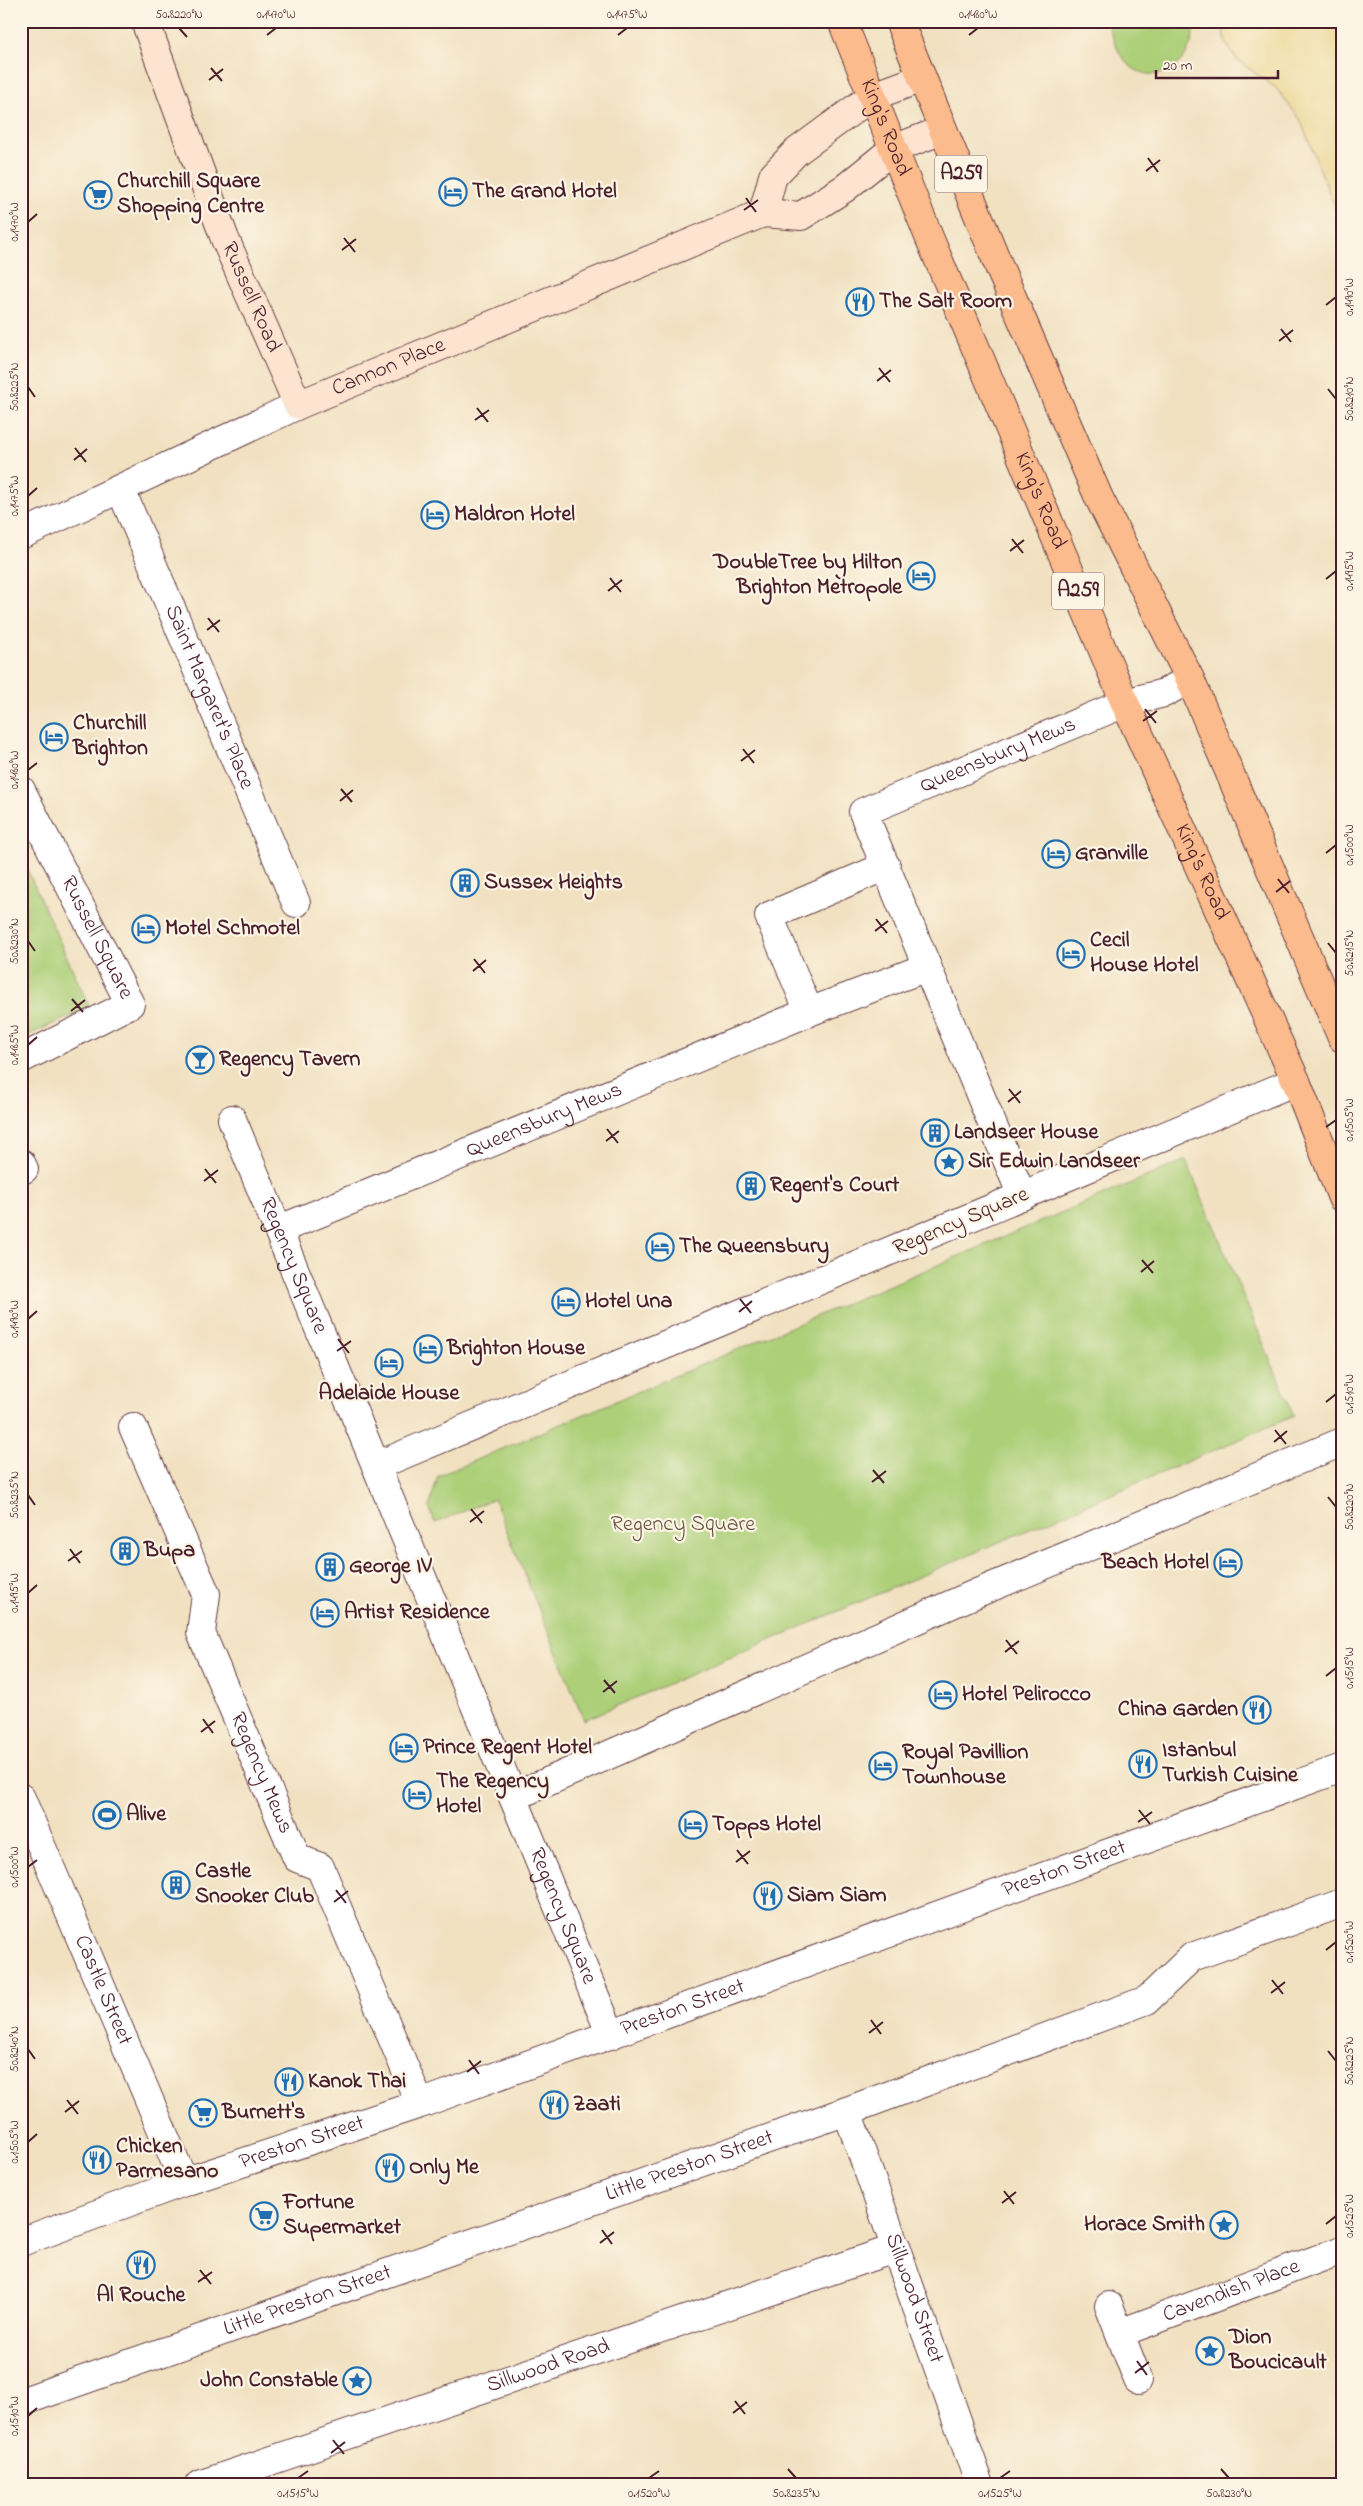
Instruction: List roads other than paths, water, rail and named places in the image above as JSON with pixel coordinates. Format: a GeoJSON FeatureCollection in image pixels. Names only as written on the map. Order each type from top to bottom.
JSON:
{"type":"FeatureCollection","features":[{"type":"Feature","properties":{"kind":"main road","name":"King's Road"},"geometry":{"type":"LineString","coordinates":[[842,21],[892,149],[1125,703],[1296,1081],[1342,1198]]}},
{"type":"Feature","properties":{"kind":"main road","name":"A259"},"geometry":{"type":"LineString","coordinates":[[899,21],[943,130],[1099,498],[1190,679],[1342,1038]]}},
{"type":"Feature","properties":{"kind":"street","name":"Russell Road"},"geometry":{"type":"LineString","coordinates":[[145,21],[225,239],[298,405]]}},
{"type":"Feature","properties":{"kind":"street"},"geometry":{"type":"LineString","coordinates":[[763,213],[774,176],[796,152],[871,97],[922,78]]}},
{"type":"Feature","properties":{"kind":"street","name":"Cannon Place"},"geometry":{"type":"LineString","coordinates":[[21,535],[121,490],[298,405],[763,213],[801,216],[845,188],[892,149],[943,130]]}},
{"type":"Feature","properties":{"kind":"street","name":"Saint Margaret's Place"},"geometry":{"type":"LineString","coordinates":[[121,490],[296,904]]}},
{"type":"Feature","properties":{"kind":"street","name":"Queensbury Mews"},"geometry":{"type":"LineString","coordinates":[[1022,1196],[863,812],[1125,703],[1164,693],[1190,679]]}},
{"type":"Feature","properties":{"kind":"street","name":"Russell Square"},"geometry":{"type":"LineString","coordinates":[[21,790],[130,1004],[21,1059]]}},
{"type":"Feature","properties":{"kind":"street"},"geometry":{"type":"LineString","coordinates":[[809,1012],[769,916],[886,866]]}},
{"type":"Feature","properties":{"kind":"street","name":"Queensbury Mews"},"geometry":{"type":"LineString","coordinates":[[278,1230],[809,1012],[927,966]]}},
{"type":"Feature","properties":{"kind":"street","name":"Regency Square"},"geometry":{"type":"LineString","coordinates":[[376,1466],[1296,1081]]}},
{"type":"Feature","properties":{"kind":"street","name":"Regency Square"},"geometry":{"type":"LineString","coordinates":[[232,1119],[611,2035]]}},
{"type":"Feature","properties":{"kind":"street","name":"Regency Mews"},"geometry":{"type":"LineString","coordinates":[[133,1427],[206,1594],[201,1633],[297,1858],[320,1867],[420,2104]]}},
{"type":"Feature","properties":{"kind":"street"},"geometry":{"type":"LineString","coordinates":[[513,1797],[977,1593],[1342,1442]]}},
{"type":"Feature","properties":{"kind":"street","name":"Preston Street"},"geometry":{"type":"LineString","coordinates":[[21,2242],[184,2182],[420,2104],[1342,1768]]}},
{"type":"Feature","properties":{"kind":"street","name":"Castle Street"},"geometry":{"type":"LineString","coordinates":[[21,1798],[184,2182]]}},
{"type":"Feature","properties":{"kind":"street","name":"Little Preston Street"},"geometry":{"type":"LineString","coordinates":[[21,2402],[847,2111],[1147,2000],[1192,1957],[1342,1903]]}},
{"type":"Feature","properties":{"kind":"street","name":"Sillwood Street"},"geometry":{"type":"LineString","coordinates":[[847,2111],[980,2485]]}},
{"type":"Feature","properties":{"kind":"street","name":"Sillwood Road"},"geometry":{"type":"LineString","coordinates":[[199,2485],[897,2248]]}},
{"type":"Feature","properties":{"kind":"street","name":"Cavendish Place"},"geometry":{"type":"LineString","coordinates":[[1120,2333],[1342,2250]]}},
{"type":"Feature","properties":{"kind":"street"},"geometry":{"type":"LineString","coordinates":[[1109,2306],[1138,2380]]}},
{"type":"Feature","properties":{"kind":"place","name":"The Grand Hotel"},"geometry":{"type":"Point","coordinates":[453,192]}},
{"type":"Feature","properties":{"kind":"place","name":"Churchill Square Shopping Centre"},"geometry":{"type":"Point","coordinates":[98,195]}},
{"type":"Feature","properties":{"kind":"place","name":"The Salt Room"},"geometry":{"type":"Point","coordinates":[860,302]}},
{"type":"Feature","properties":{"kind":"place","name":"Maldron Hotel"},"geometry":{"type":"Point","coordinates":[435,515]}},
{"type":"Feature","properties":{"kind":"place","name":"DoubleTree by Hilton Brighton Metropole"},"geometry":{"type":"Point","coordinates":[921,576]}},
{"type":"Feature","properties":{"kind":"place","name":"Churchill Brighton"},"geometry":{"type":"Point","coordinates":[54,737]}},
{"type":"Feature","properties":{"kind":"place","name":"Granville"},"geometry":{"type":"Point","coordinates":[1056,854]}},
{"type":"Feature","properties":{"kind":"place","name":"Sussex Heights"},"geometry":{"type":"Point","coordinates":[465,883]}},
{"type":"Feature","properties":{"kind":"place","name":"Motel Schmotel"},"geometry":{"type":"Point","coordinates":[146,929]}},
{"type":"Feature","properties":{"kind":"place","name":"Cecil House Hotel"},"geometry":{"type":"Point","coordinates":[1071,954]}},
{"type":"Feature","properties":{"kind":"place","name":"Regency Tavern"},"geometry":{"type":"Point","coordinates":[200,1060]}},
{"type":"Feature","properties":{"kind":"place","name":"Landseer House"},"geometry":{"type":"Point","coordinates":[935,1133]}},
{"type":"Feature","properties":{"kind":"place","name":"Sir Edwin Landseer"},"geometry":{"type":"Point","coordinates":[949,1162]}},
{"type":"Feature","properties":{"kind":"place","name":"Regent's Court"},"geometry":{"type":"Point","coordinates":[751,1186]}},
{"type":"Feature","properties":{"kind":"place","name":"The Queensbury"},"geometry":{"type":"Point","coordinates":[660,1247]}},
{"type":"Feature","properties":{"kind":"place","name":"Hotel Una"},"geometry":{"type":"Point","coordinates":[566,1302]}},
{"type":"Feature","properties":{"kind":"place","name":"Brighton House"},"geometry":{"type":"Point","coordinates":[428,1349]}},
{"type":"Feature","properties":{"kind":"place","name":"Adelaide House"},"geometry":{"type":"Point","coordinates":[389,1363]}},
{"type":"Feature","properties":{"kind":"place","name":"Bupa"},"geometry":{"type":"Point","coordinates":[125,1551]}},
{"type":"Feature","properties":{"kind":"place","name":"Beach Hotel"},"geometry":{"type":"Point","coordinates":[1228,1563]}},
{"type":"Feature","properties":{"kind":"place","name":"George IV"},"geometry":{"type":"Point","coordinates":[330,1567]}},
{"type":"Feature","properties":{"kind":"place","name":"Artist Residence"},"geometry":{"type":"Point","coordinates":[325,1613]}},
{"type":"Feature","properties":{"kind":"place","name":"Hotel Pelirocco"},"geometry":{"type":"Point","coordinates":[943,1695]}},
{"type":"Feature","properties":{"kind":"place","name":"China Garden"},"geometry":{"type":"Point","coordinates":[1257,1710]}},
{"type":"Feature","properties":{"kind":"place","name":"Prince Regent Hotel"},"geometry":{"type":"Point","coordinates":[404,1748]}},
{"type":"Feature","properties":{"kind":"place","name":"Istanbul Turkish Cuisine"},"geometry":{"type":"Point","coordinates":[1143,1764]}},
{"type":"Feature","properties":{"kind":"place","name":"Royal Pavillion Townhouse"},"geometry":{"type":"Point","coordinates":[883,1766]}},
{"type":"Feature","properties":{"kind":"place","name":"The Regency Hotel"},"geometry":{"type":"Point","coordinates":[417,1795]}},
{"type":"Feature","properties":{"kind":"place","name":"Alive"},"geometry":{"type":"Point","coordinates":[107,1815]}},
{"type":"Feature","properties":{"kind":"place","name":"Topps Hotel"},"geometry":{"type":"Point","coordinates":[693,1825]}},
{"type":"Feature","properties":{"kind":"place","name":"Castle Snooker Club"},"geometry":{"type":"Point","coordinates":[176,1885]}},
{"type":"Feature","properties":{"kind":"place","name":"Siam Siam"},"geometry":{"type":"Point","coordinates":[768,1896]}},
{"type":"Feature","properties":{"kind":"place","name":"Kanok Thai"},"geometry":{"type":"Point","coordinates":[289,2082]}},
{"type":"Feature","properties":{"kind":"place","name":"Zaati"},"geometry":{"type":"Point","coordinates":[554,2105]}},
{"type":"Feature","properties":{"kind":"place","name":"Burnett's"},"geometry":{"type":"Point","coordinates":[203,2113]}},
{"type":"Feature","properties":{"kind":"place","name":"Chicken Parmesano"},"geometry":{"type":"Point","coordinates":[97,2160]}},
{"type":"Feature","properties":{"kind":"place","name":"Only Me"},"geometry":{"type":"Point","coordinates":[390,2168]}},
{"type":"Feature","properties":{"kind":"place","name":"Fortune Supermarket"},"geometry":{"type":"Point","coordinates":[264,2216]}},
{"type":"Feature","properties":{"kind":"place","name":"Horace Smith"},"geometry":{"type":"Point","coordinates":[1224,2225]}},
{"type":"Feature","properties":{"kind":"place","name":"Al Rouche"},"geometry":{"type":"Point","coordinates":[141,2265]}},
{"type":"Feature","properties":{"kind":"place","name":"Dion Boucicault"},"geometry":{"type":"Point","coordinates":[1210,2351]}},
{"type":"Feature","properties":{"kind":"place","name":"John Constable"},"geometry":{"type":"Point","coordinates":[357,2381]}}]}
